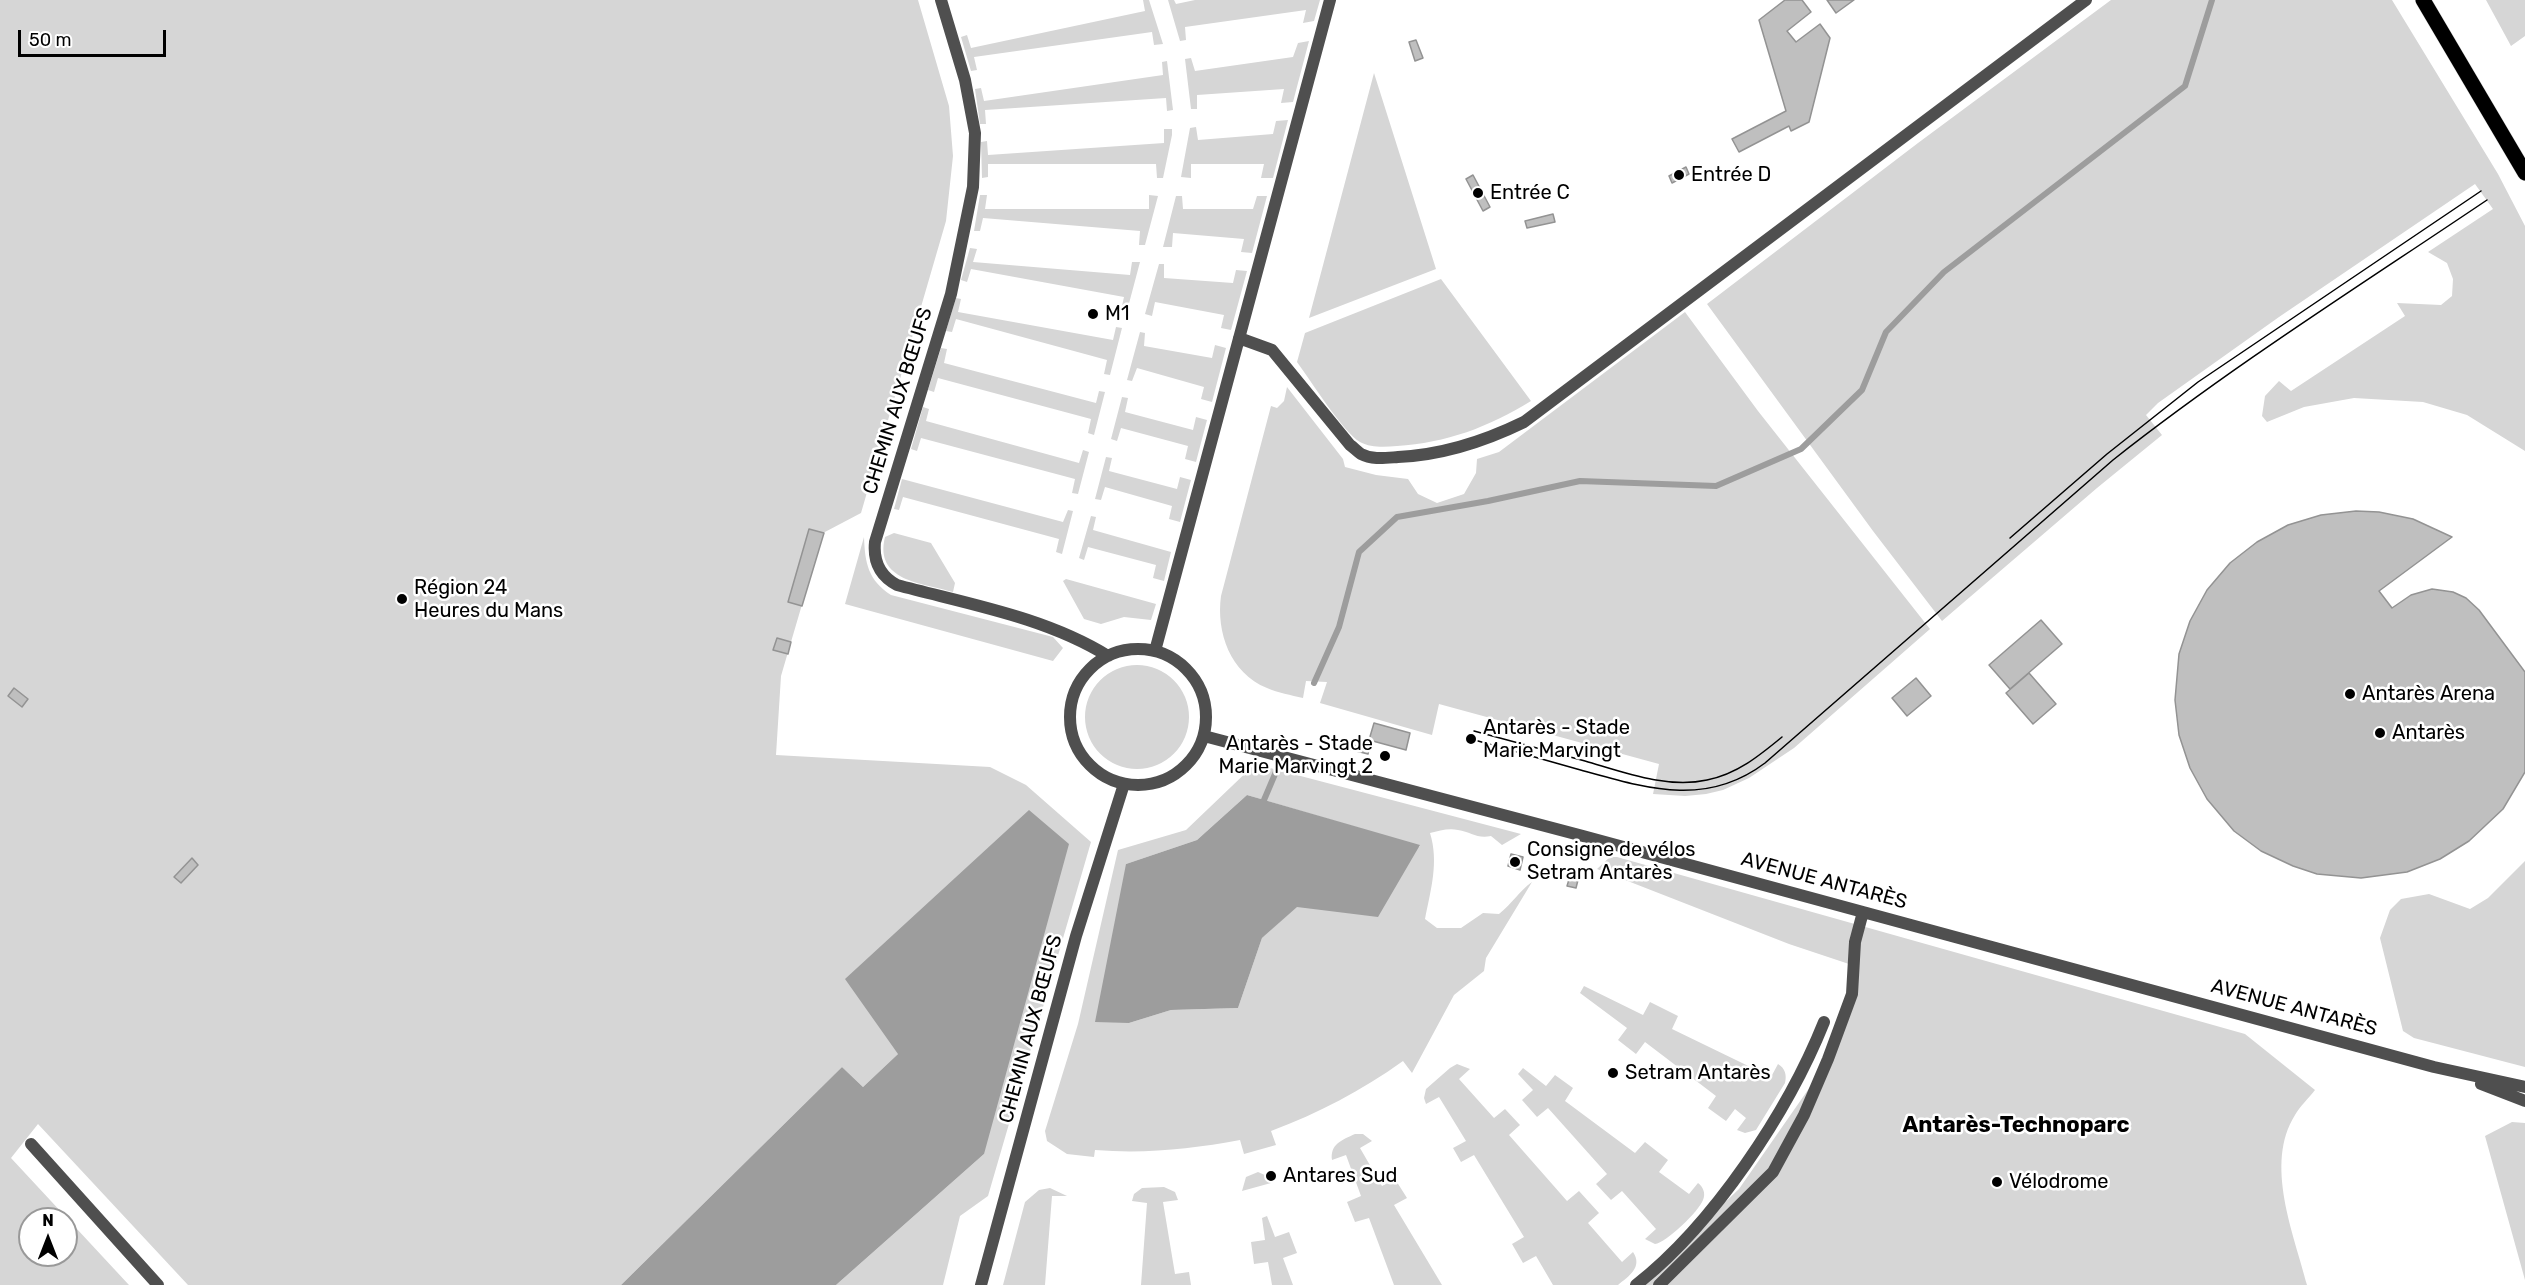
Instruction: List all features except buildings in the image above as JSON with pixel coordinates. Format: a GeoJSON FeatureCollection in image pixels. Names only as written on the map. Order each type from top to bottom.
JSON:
{"type":"FeatureCollection","features":[{"type":"Feature","properties":{"kind":"main road"},"geometry":{"type":"LineString","coordinates":[[2423,0],[2525,173]]}},
{"type":"Feature","properties":{"kind":"street","name":"CHEMIN AUX BŒUFS"},"geometry":{"type":"LineString","coordinates":[[941,0],[965,80],[975,133],[973,187],[951,294],[875,542],[875,561],[886,578],[897,585],[1032,621],[1082,640],[1108,656]]}},
{"type":"Feature","properties":{"kind":"street"},"geometry":{"type":"LineString","coordinates":[[1155,651],[1330,0]]}},
{"type":"Feature","properties":{"kind":"street"},"geometry":{"type":"LineString","coordinates":[[1239,338],[1272,350],[1350,445],[1361,454],[1375,458],[1416,456],[1458,449],[1491,438],[1524,422],[2086,0]]}},
{"type":"Feature","properties":{"kind":"street"},"geometry":{"type":"LineString","coordinates":[[1131,650],[1155,651],[1175,660],[1191,674],[1202,693],[1206,714],[1203,736],[1195,754],[1182,770],[1164,781],[1144,786],[1124,784],[1104,777],[1087,764],[1076,746],[1070,726],[1070,705],[1077,685],[1090,668],[1108,656],[1131,650]]}},
{"type":"Feature","properties":{"kind":"street","name":"AVENUE ANTARÈS"},"geometry":{"type":"LineString","coordinates":[[1203,736],[2434,1067],[2525,1087]]}},
{"type":"Feature","properties":{"kind":"street","name":"CHEMIN AUX BŒUFS"},"geometry":{"type":"LineString","coordinates":[[981,1285],[1076,936],[1124,784]]}},
{"type":"Feature","properties":{"kind":"street"},"geometry":{"type":"LineString","coordinates":[[1659,1285],[1773,1172],[1807,1107],[1852,994],[1855,942],[1863,912]]}},
{"type":"Feature","properties":{"kind":"street"},"geometry":{"type":"LineString","coordinates":[[1636,1285],[1688,1235],[1728,1188],[1764,1137],[1793,1088],[1824,1022]]}},
{"type":"Feature","properties":{"kind":"street","name":"AVENUE ANTARÈS"},"geometry":{"type":"LineString","coordinates":[[2434,1067],[2525,1101]]}},
{"type":"Feature","properties":{"kind":"street"},"geometry":{"type":"LineString","coordinates":[[31,1144],[158,1285]]}},
{"type":"Feature","properties":{"kind":"shaded area","name":"Région 24 Heures du Mans"},"geometry":{"type":"Polygon","coordinates":[[[0,0],[918,0],[949,106],[953,156],[946,221],[861,513],[823,533],[781,676],[776,755],[990,767],[1026,785],[1091,842],[988,1196],[960,1216],[943,1285],[836,1285],[984,1154],[898,1054],[863,1087],[842,1067],[621,1285],[188,1285],[38,1124],[11,1158],[57,1207],[18,1207],[18,1267],[78,1267],[78,1230],[129,1285],[0,1285],[0,0]]]}},
{"type":"Feature","properties":{"kind":"shaded area"},"geometry":{"type":"Polygon","coordinates":[[[1143,0],[1149,0],[1163,44],[1154,45],[1152,32],[974,57],[977,70],[971,71],[961,37],[967,35],[971,48],[1145,11],[1143,0]]]}},
{"type":"Feature","properties":{"kind":"shaded area"},"geometry":{"type":"Polygon","coordinates":[[[1168,0],[1174,0],[1176,4],[1195,0],[1320,0],[1314,21],[1303,23],[1306,10],[1185,27],[1186,40],[1180,41],[1168,0]]]}},
{"type":"Feature","properties":{"kind":"shaded area"},"geometry":{"type":"Polygon","coordinates":[[[2111,0],[2392,0],[2498,174],[2525,226],[2525,451],[2467,415],[2423,402],[2354,398],[2304,407],[2267,422],[2262,416],[2265,396],[2279,381],[2291,391],[2405,316],[2397,303],[2441,305],[2452,296],[2453,279],[2447,263],[2428,252],[2493,209],[2475,184],[2279,317],[2158,403],[2146,415],[2162,435],[1942,621],[1873,531],[1707,304],[2111,0]]]}},
{"type":"Feature","properties":{"kind":"shaded area"},"geometry":{"type":"Polygon","coordinates":[[[2486,0],[2525,0],[2525,36],[2511,46],[2486,0]]]}},
{"type":"Feature","properties":{"kind":"shaded area"},"geometry":{"type":"Polygon","coordinates":[[[1309,41],[1293,102],[1281,103],[1284,89],[1197,95],[1197,109],[1191,109],[1185,59],[1191,58],[1195,71],[1293,57],[1298,43],[1309,41]]]}},
{"type":"Feature","properties":{"kind":"shaded area"},"geometry":{"type":"Polygon","coordinates":[[[1167,61],[1173,110],[1167,111],[1166,98],[985,110],[986,124],[980,124],[975,89],[981,88],[984,101],[1163,75],[1162,62],[1167,61]]]}},
{"type":"Feature","properties":{"kind":"shaded area"},"geometry":{"type":"Polygon","coordinates":[[[1374,73],[1436,269],[1309,318],[1374,73]]]}},
{"type":"Feature","properties":{"kind":"shaded area"},"geometry":{"type":"Polygon","coordinates":[[[1288,120],[1273,178],[1261,178],[1264,164],[1191,164],[1191,178],[1181,177],[1190,128],[1196,127],[1198,140],[1273,134],[1276,121],[1288,120]]]}},
{"type":"Feature","properties":{"kind":"shaded area"},"geometry":{"type":"Polygon","coordinates":[[[1164,129],[1172,129],[1172,135],[1163,178],[1157,178],[1156,164],[988,164],[988,177],[982,178],[981,142],[987,141],[988,155],[1164,143],[1164,129]]]}},
{"type":"Feature","properties":{"kind":"shaded area"},"geometry":{"type":"Polygon","coordinates":[[[980,195],[987,195],[985,209],[1149,209],[1149,195],[1158,196],[1145,245],[1139,245],[1140,231],[983,218],[980,231],[974,231],[980,195]]]}},
{"type":"Feature","properties":{"kind":"shaded area"},"geometry":{"type":"Polygon","coordinates":[[[1176,196],[1182,196],[1183,209],[1253,209],[1257,196],[1267,196],[1252,253],[1241,252],[1244,239],[1173,233],[1172,247],[1163,247],[1176,196]]]}},
{"type":"Feature","properties":{"kind":"shaded area"},"geometry":{"type":"Polygon","coordinates":[[[970,248],[977,249],[973,262],[1130,275],[1132,262],[1140,262],[1127,311],[1121,310],[1124,297],[971,269],[967,282],[961,280],[970,248]]]}},
{"type":"Feature","properties":{"kind":"shaded area"},"geometry":{"type":"Polygon","coordinates":[[[1159,264],[1164,264],[1164,278],[1233,283],[1236,270],[1247,271],[1231,330],[1221,328],[1224,315],[1155,302],[1152,316],[1145,314],[1159,264]]]}},
{"type":"Feature","properties":{"kind":"shaded area"},"geometry":{"type":"Polygon","coordinates":[[[1441,279],[1531,401],[1499,419],[1450,437],[1388,447],[1364,444],[1353,436],[1336,417],[1297,362],[1305,333],[1441,279]]]}},
{"type":"Feature","properties":{"kind":"shaded area"},"geometry":{"type":"Polygon","coordinates":[[[956,298],[961,299],[958,312],[1113,340],[1116,327],[1122,328],[1110,375],[1104,374],[1107,360],[956,319],[952,332],[946,331],[956,298]]]}},
{"type":"Feature","properties":{"kind":"shaded area"},"geometry":{"type":"Polygon","coordinates":[[[1685,312],[1758,411],[1930,629],[1794,748],[1749,778],[1723,790],[1685,796],[1653,794],[1659,764],[1439,704],[1432,735],[1320,703],[1327,682],[1306,681],[1303,698],[1271,690],[1254,681],[1235,662],[1228,650],[1221,623],[1221,596],[1271,406],[1277,408],[1284,401],[1287,387],[1343,459],[1345,467],[1376,475],[1408,479],[1418,494],[1437,503],[1464,494],[1476,473],[1477,459],[1499,452],[1685,312]]]}},
{"type":"Feature","properties":{"kind":"shaded area"},"geometry":{"type":"Polygon","coordinates":[[[1140,332],[1145,333],[1144,346],[1212,358],[1215,345],[1226,348],[1212,402],[1201,399],[1204,387],[1137,368],[1132,381],[1127,380],[1140,332]]]}},
{"type":"Feature","properties":{"kind":"shaded area"},"geometry":{"type":"Polygon","coordinates":[[[941,348],[947,349],[944,363],[1096,403],[1099,391],[1105,392],[1094,435],[1088,433],[1091,419],[938,378],[934,392],[928,390],[941,348]]]}},
{"type":"Feature","properties":{"kind":"shaded area"},"geometry":{"type":"Polygon","coordinates":[[[1122,397],[1128,398],[1125,412],[1193,430],[1196,417],[1207,420],[1196,462],[1185,459],[1188,446],[1121,428],[1117,441],[1111,439],[1122,397]]]}},
{"type":"Feature","properties":{"kind":"shaded area"},"geometry":{"type":"Polygon","coordinates":[[[923,407],[929,409],[926,421],[1079,463],[1083,450],[1089,452],[1078,494],[1072,493],[1075,479],[921,438],[917,451],[911,449],[923,407]]]}},
{"type":"Feature","properties":{"kind":"shaded area"},"geometry":{"type":"Polygon","coordinates":[[[1106,457],[1112,458],[1109,471],[1177,489],[1180,477],[1191,480],[1180,522],[1169,519],[1172,506],[1105,487],[1101,500],[1095,499],[1106,457]]]}},
{"type":"Feature","properties":{"kind":"shaded area"},"geometry":{"type":"Polygon","coordinates":[[[902,479],[1063,522],[1068,510],[1073,511],[1062,554],[1056,552],[1059,539],[903,497],[899,510],[894,509],[902,479]]]}},
{"type":"Feature","properties":{"kind":"shaded area"},"geometry":{"type":"Polygon","coordinates":[[[1091,516],[1096,517],[1093,530],[1171,552],[1164,581],[1153,578],[1156,565],[1088,547],[1084,560],[1079,558],[1091,516]]]}},
{"type":"Feature","properties":{"kind":"shaded area"},"geometry":{"type":"Polygon","coordinates":[[[894,533],[931,543],[955,583],[953,592],[903,578],[894,571],[887,563],[883,552],[885,537],[894,533]]]}},
{"type":"Feature","properties":{"kind":"shaded area"},"geometry":{"type":"Polygon","coordinates":[[[864,537],[869,570],[877,583],[891,595],[1053,637],[1063,648],[1053,661],[845,604],[864,537]]]}},
{"type":"Feature","properties":{"kind":"shaded area"},"geometry":{"type":"Polygon","coordinates":[[[1066,579],[1156,604],[1151,620],[1124,617],[1101,624],[1084,619],[1063,581],[1066,579]]]}},
{"type":"Feature","properties":{"kind":"shaded area"},"geometry":{"type":"Polygon","coordinates":[[[1137,665],[1157,669],[1174,680],[1185,697],[1189,717],[1185,737],[1174,754],[1157,765],[1137,769],[1117,765],[1100,754],[1089,737],[1085,717],[1089,697],[1100,680],[1117,669],[1137,665]]]}},
{"type":"Feature","properties":{"kind":"shaded area"},"geometry":{"type":"Polygon","coordinates":[[[1255,764],[1521,834],[1502,845],[1491,836],[1478,836],[1458,830],[1430,833],[1434,865],[1425,919],[1437,928],[1461,928],[1483,913],[1499,914],[1532,882],[1486,958],[1484,971],[1454,995],[1412,1073],[1403,1061],[1339,1100],[1271,1131],[1276,1145],[1244,1154],[1240,1140],[1168,1150],[1095,1150],[1094,1157],[1067,1154],[1047,1141],[1045,1131],[1078,1024],[1118,850],[1186,830],[1255,764]],[[1247,795],[1197,840],[1126,864],[1129,1023],[1171,1010],[1238,1008],[1262,938],[1297,906],[1420,846],[1247,795]]]}},
{"type":"Feature","properties":{"kind":"shaded area"},"geometry":{"type":"Polygon","coordinates":[[[1247,795],[1420,845],[1378,917],[1297,907],[1262,938],[1238,1008],[1171,1010],[1129,1023],[1095,1022],[1126,864],[1197,840],[1247,795]]]}},
{"type":"Feature","properties":{"kind":"shaded area"},"geometry":{"type":"Polygon","coordinates":[[[1029,810],[1069,844],[984,1154],[836,1285],[621,1285],[842,1067],[863,1087],[898,1054],[845,979],[1029,810]]]}},
{"type":"Feature","properties":{"kind":"shaded area"},"geometry":{"type":"Polygon","coordinates":[[[1610,857],[1617,857],[2245,1034],[2315,1090],[2295,1115],[2286,1134],[2282,1155],[2284,1199],[2307,1285],[1638,1285],[1739,1189],[1812,1084],[1846,1003],[1849,964],[1789,944],[1597,869],[1610,857]]]}},
{"type":"Feature","properties":{"kind":"shaded area"},"geometry":{"type":"Polygon","coordinates":[[[2525,861],[2525,1067],[2414,1038],[2403,1031],[2380,938],[2390,910],[2401,899],[2429,894],[2470,909],[2488,898],[2525,861]]]}},
{"type":"Feature","properties":{"kind":"shaded area"},"geometry":{"type":"Polygon","coordinates":[[[1584,986],[1643,1015],[1650,1002],[1678,1016],[1672,1029],[1771,1077],[1778,1064],[1785,1072],[1785,1083],[1756,1130],[1745,1133],[1737,1130],[1746,1118],[1735,1109],[1726,1121],[1708,1108],[1716,1096],[1645,1042],[1636,1054],[1618,1040],[1627,1028],[1580,993],[1584,986]]]}},
{"type":"Feature","properties":{"kind":"shaded area"},"geometry":{"type":"Polygon","coordinates":[[[1457,1064],[1470,1069],[1459,1079],[1494,1118],[1505,1109],[1520,1125],[1509,1135],[1567,1201],[1579,1191],[1599,1213],[1588,1223],[1622,1262],[1633,1252],[1636,1257],[1636,1267],[1618,1285],[1553,1285],[1536,1256],[1523,1263],[1512,1244],[1524,1237],[1474,1155],[1461,1162],[1453,1148],[1466,1141],[1439,1097],[1426,1104],[1424,1098],[1426,1089],[1457,1064]]]}},
{"type":"Feature","properties":{"kind":"shaded area"},"geometry":{"type":"Polygon","coordinates":[[[1523,1068],[1546,1086],[1555,1075],[1573,1088],[1565,1101],[1635,1153],[1645,1142],[1668,1160],[1659,1172],[1689,1194],[1698,1183],[1703,1188],[1703,1200],[1682,1226],[1655,1244],[1645,1239],[1656,1229],[1622,1191],[1611,1200],[1596,1184],[1607,1174],[1548,1108],[1537,1117],[1522,1100],[1533,1090],[1518,1074],[1523,1068]]]}},
{"type":"Feature","properties":{"kind":"shaded area"},"geometry":{"type":"Polygon","coordinates":[[[2512,1122],[2525,1123],[2525,1280],[2485,1136],[2512,1122]]]}},
{"type":"Feature","properties":{"kind":"shaded area"},"geometry":{"type":"Polygon","coordinates":[[[1355,1134],[1363,1134],[1372,1141],[1360,1148],[1382,1186],[1395,1179],[1407,1198],[1394,1205],[1442,1285],[1394,1285],[1369,1218],[1355,1222],[1347,1202],[1361,1196],[1346,1155],[1332,1160],[1332,1155],[1338,1143],[1355,1134]]]}},
{"type":"Feature","properties":{"kind":"shaded area"},"geometry":{"type":"Polygon","coordinates":[[[1258,1172],[1267,1176],[1271,1183],[1242,1191],[1246,1177],[1258,1172]]]}},
{"type":"Feature","properties":{"kind":"shaded area"},"geometry":{"type":"Polygon","coordinates":[[[1164,1187],[1175,1192],[1178,1200],[1163,1202],[1175,1274],[1189,1272],[1191,1285],[1141,1285],[1147,1203],[1132,1201],[1134,1194],[1142,1188],[1164,1187]]]}},
{"type":"Feature","properties":{"kind":"shaded area"},"geometry":{"type":"Polygon","coordinates":[[[1050,1188],[1067,1196],[1052,1196],[1045,1285],[1003,1285],[1025,1202],[1039,1190],[1050,1188]]]}},
{"type":"Feature","properties":{"kind":"shaded area"},"geometry":{"type":"Polygon","coordinates":[[[1267,1216],[1275,1237],[1289,1232],[1297,1253],[1283,1258],[1293,1285],[1272,1285],[1268,1262],[1254,1264],[1251,1242],[1265,1240],[1262,1218],[1267,1216]]]}},
{"type":"Feature","properties":{"kind":"waterway"},"geometry":{"type":"LineString","coordinates":[[1314,683],[1339,627],[1359,552],[1397,517],[1488,501],[1580,481],[1716,486],[1801,449],[1862,390],[1886,332],[1944,272],[2185,86],[2212,0]]}},
{"type":"Feature","properties":{"kind":"waterway"},"geometry":{"type":"LineString","coordinates":[[1264,800],[1278,767]]}},
{"type":"Feature","properties":{"kind":"tram line"},"geometry":{"type":"LineString","coordinates":[[2010,538],[2107,454],[2198,382],[2481,191]]}},
{"type":"Feature","properties":{"kind":"tram line"},"geometry":{"type":"LineString","coordinates":[[1471,739],[1649,787],[1696,790],[1719,786],[1742,777],[1765,763],[2113,460],[2158,425],[2250,359],[2487,200]]}},
{"type":"Feature","properties":{"kind":"tram line"},"geometry":{"type":"LineString","coordinates":[[1474,731],[1645,778],[1676,782],[1707,780],[1738,769],[1782,737]]}},
{"type":"Feature","properties":{"kind":"place","name":"Entrée D"},"geometry":{"type":"Point","coordinates":[1679,175]}},
{"type":"Feature","properties":{"kind":"place","name":"Entrée C"},"geometry":{"type":"Point","coordinates":[1478,193]}},
{"type":"Feature","properties":{"kind":"place","name":"M1"},"geometry":{"type":"Point","coordinates":[1093,314]}},
{"type":"Feature","properties":{"kind":"place","name":"Région 24 Heures du Mans"},"geometry":{"type":"Point","coordinates":[402,599]}},
{"type":"Feature","properties":{"kind":"place","name":"Antarès Arena"},"geometry":{"type":"Point","coordinates":[2350,694]}},
{"type":"Feature","properties":{"kind":"place","name":"Antarès"},"geometry":{"type":"Point","coordinates":[2380,733]}},
{"type":"Feature","properties":{"kind":"place","name":"Antarès - Stade Marie Marvingt"},"geometry":{"type":"Point","coordinates":[1471,739]}},
{"type":"Feature","properties":{"kind":"place","name":"Antarès - Stade Marie Marvingt 2"},"geometry":{"type":"Point","coordinates":[1385,756]}},
{"type":"Feature","properties":{"kind":"place","name":"Consigne de vélos Setram Antarès"},"geometry":{"type":"Point","coordinates":[1515,862]}},
{"type":"Feature","properties":{"kind":"place","name":"Setram Antarès"},"geometry":{"type":"Point","coordinates":[1613,1073]}},
{"type":"Feature","properties":{"kind":"place","name":"Antares Sud"},"geometry":{"type":"Point","coordinates":[1271,1176]}},
{"type":"Feature","properties":{"kind":"place","name":"Vélodrome"},"geometry":{"type":"Point","coordinates":[1997,1182]}},
{"type":"Feature","properties":{"kind":"district","name":"Antarès-Technoparc"},"geometry":{"type":"Point","coordinates":[2016,1126]}}]}
